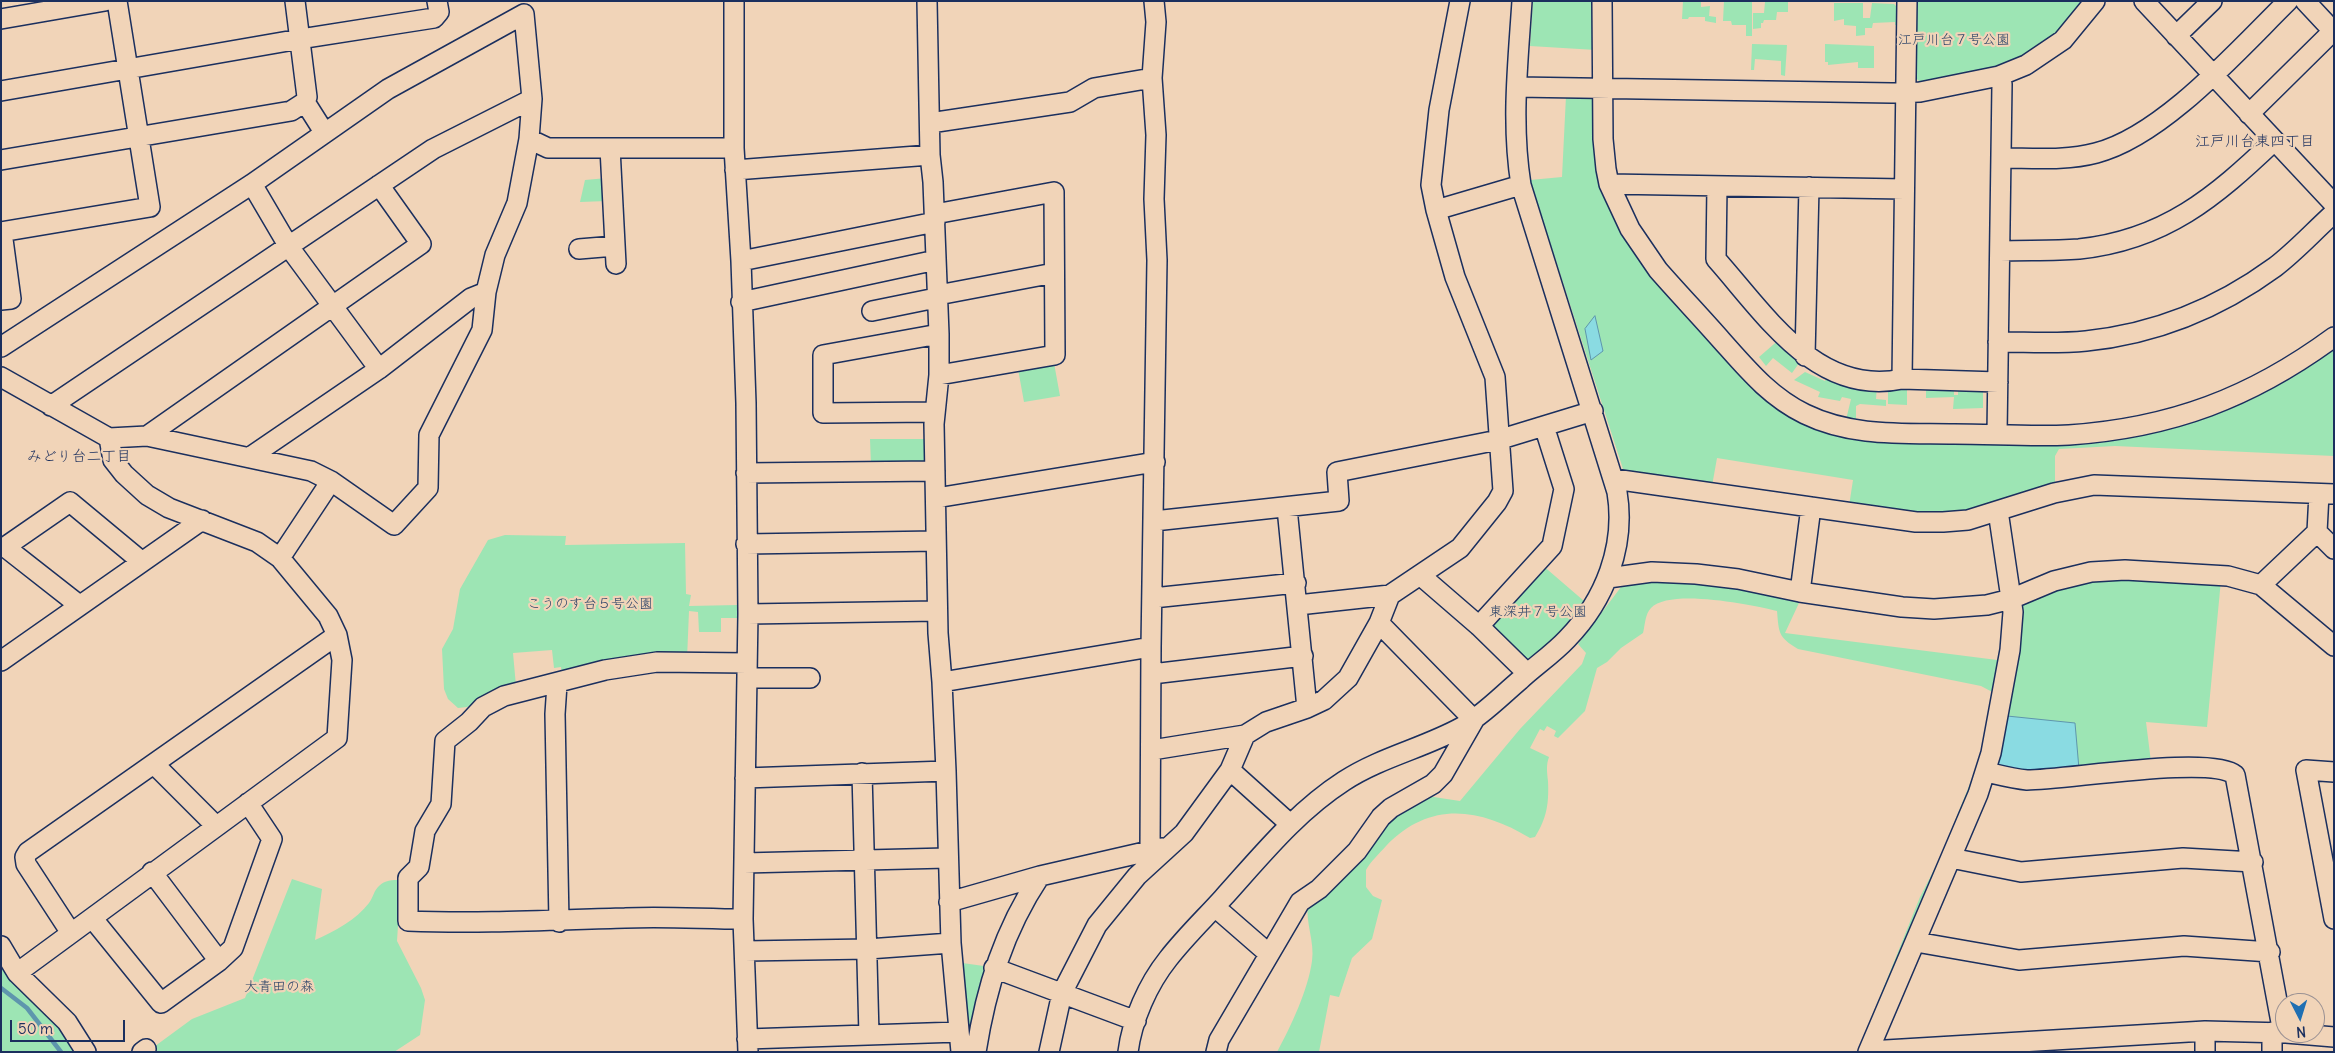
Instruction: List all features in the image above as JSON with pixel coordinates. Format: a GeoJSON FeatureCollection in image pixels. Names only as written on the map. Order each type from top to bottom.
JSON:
{"type":"FeatureCollection","features":[{"type":"Feature","properties":{"kind":"street"},"geometry":{"type":"LineString","coordinates":[[7,18],[105,1]]}},
{"type":"Feature","properties":{"kind":"street"},"geometry":{"type":"LineString","coordinates":[[1,300],[11,299],[2,232],[150,207],[137,138],[117,1]]}},
{"type":"Feature","properties":{"kind":"street"},"geometry":{"type":"LineString","coordinates":[[1,160],[291,111],[305,102],[308,97],[295,1]]}},
{"type":"Feature","properties":{"kind":"street"},"geometry":{"type":"LineString","coordinates":[[1,91],[300,39],[434,18],[439,12],[437,1]]}},
{"type":"Feature","properties":{"kind":"street"},"geometry":{"type":"LineString","coordinates":[[734,1],[734,148],[741,261],[748,614],[743,919],[747,1046],[839,1044],[869,1035],[958,1032]]}},
{"type":"Feature","properties":{"kind":"street"},"geometry":{"type":"LineString","coordinates":[[927,1],[930,155],[935,218],[939,334],[939,375],[934,412],[937,611],[946,771],[950,944],[961,1052]]}},
{"type":"Feature","properties":{"kind":"street"},"geometry":{"type":"LineString","coordinates":[[1154,1],[1156,22],[1152,78],[1156,135],[1154,199],[1157,260],[1151,647],[1152,750],[1158,850]]}},
{"type":"Feature","properties":{"kind":"street"},"geometry":{"type":"LineString","coordinates":[[1298,605],[1390,595],[1460,548],[1498,502],[1503,491],[1498,440],[1496,377],[1455,277],[1431,185],[1439,110],[1460,1]]}},
{"type":"Feature","properties":{"kind":"street"},"geometry":{"type":"LineString","coordinates":[[1128,1052],[1144,1000],[1167,959],[1290,824],[1328,792],[1352,776],[1450,733],[1474,720],[1566,640],[1581,623],[1608,578],[1618,538],[1619,522],[1614,479],[1521,184],[1515,137],[1522,1]]}},
{"type":"Feature","properties":{"kind":"street"},"geometry":{"type":"LineString","coordinates":[[1602,1],[1603,154],[1609,184],[1630,229],[1658,270],[1750,373],[1782,400],[1827,424],[1855,431],[2067,435],[2105,432],[2147,425],[2204,409],[2261,384],[2292,366],[2334,337]]}},
{"type":"Feature","properties":{"kind":"street"},"geometry":{"type":"LineString","coordinates":[[1902,379],[1906,1]]}},
{"type":"Feature","properties":{"kind":"street"},"geometry":{"type":"LineString","coordinates":[[1517,87],[1905,93],[1999,76],[2026,65],[2063,40],[2095,1]]}},
{"type":"Feature","properties":{"kind":"street"},"geometry":{"type":"LineString","coordinates":[[2144,1],[2334,204]]}},
{"type":"Feature","properties":{"kind":"street"},"geometry":{"type":"LineString","coordinates":[[2176,36],[2212,1]]}},
{"type":"Feature","properties":{"kind":"street"},"geometry":{"type":"LineString","coordinates":[[2002,158],[2070,157],[2112,148],[2136,137],[2162,119],[2212,75],[2288,1]]}},
{"type":"Feature","properties":{"kind":"street"},"geometry":{"type":"LineString","coordinates":[[2249,114],[2333,32],[2305,1]]}},
{"type":"Feature","properties":{"kind":"street"},"geometry":{"type":"LineString","coordinates":[[1,347],[252,184],[388,89],[524,14],[532,99],[529,139],[517,203],[495,255],[486,292],[482,330],[429,435],[428,488],[394,525],[330,481],[310,471],[250,456],[147,436],[109,438],[1,377]]}},
{"type":"Feature","properties":{"kind":"street"},"geometry":{"type":"LineString","coordinates":[[1997,434],[2002,158],[2002,84],[1999,76]]}},
{"type":"Feature","properties":{"kind":"street"},"geometry":{"type":"LineString","coordinates":[[930,123],[1070,102],[1094,88],[1152,78]]}},
{"type":"Feature","properties":{"kind":"street"},"geometry":{"type":"LineString","coordinates":[[52,406],[433,149],[532,99]]}},
{"type":"Feature","properties":{"kind":"street"},"geometry":{"type":"LineString","coordinates":[[305,102],[324,132]]}},
{"type":"Feature","properties":{"kind":"street"},"geometry":{"type":"LineString","coordinates":[[529,139],[548,148],[734,148]]}},
{"type":"Feature","properties":{"kind":"street"},"geometry":{"type":"LineString","coordinates":[[2000,251],[2062,250],[2098,246],[2126,240],[2171,223],[2217,194],[2274,141]]}},
{"type":"Feature","properties":{"kind":"street"},"geometry":{"type":"LineString","coordinates":[[578,249],[615,255],[610,148]]}},
{"type":"Feature","properties":{"kind":"street"},"geometry":{"type":"LineString","coordinates":[[735,170],[930,155]]}},
{"type":"Feature","properties":{"kind":"street"},"geometry":{"type":"LineString","coordinates":[[252,184],[289,247],[379,369]]}},
{"type":"Feature","properties":{"kind":"street"},"geometry":{"type":"LineString","coordinates":[[1436,210],[1521,184]]}},
{"type":"Feature","properties":{"kind":"street"},"geometry":{"type":"LineString","coordinates":[[1609,184],[1904,189]]}},
{"type":"Feature","properties":{"kind":"street"},"geometry":{"type":"LineString","coordinates":[[147,436],[421,244],[379,185]]}},
{"type":"Feature","properties":{"kind":"street"},"geometry":{"type":"LineString","coordinates":[[1717,186],[1716,259],[1790,342],[1806,356],[1826,369],[1862,380],[1886,382],[1902,379],[1998,382]]}},
{"type":"Feature","properties":{"kind":"street"},"geometry":{"type":"LineString","coordinates":[[1806,356],[1809,187]]}},
{"type":"Feature","properties":{"kind":"street"},"geometry":{"type":"LineString","coordinates":[[741,261],[1054,192],[1055,355],[939,375]]}},
{"type":"Feature","properties":{"kind":"street"},"geometry":{"type":"LineString","coordinates":[[1998,342],[2087,341],[2148,329],[2197,312],[2225,299],[2276,266],[2334,213]]}},
{"type":"Feature","properties":{"kind":"street"},"geometry":{"type":"LineString","coordinates":[[741,302],[936,260]]}},
{"type":"Feature","properties":{"kind":"street"},"geometry":{"type":"LineString","coordinates":[[872,311],[932,299],[938,295],[1054,273]]}},
{"type":"Feature","properties":{"kind":"street"},"geometry":{"type":"LineString","coordinates":[[250,456],[379,369],[471,298],[486,292]]}},
{"type":"Feature","properties":{"kind":"street"},"geometry":{"type":"LineString","coordinates":[[934,412],[823,413],[823,355],[939,334]]}},
{"type":"Feature","properties":{"kind":"street"},"geometry":{"type":"LineString","coordinates":[[1154,521],[1339,501],[1337,472],[1498,440],[1593,411]]}},
{"type":"Feature","properties":{"kind":"street"},"geometry":{"type":"LineString","coordinates":[[1479,626],[1552,546],[1564,489],[1544,426]]}},
{"type":"Feature","properties":{"kind":"street"},"geometry":{"type":"LineString","coordinates":[[17,973],[337,738],[342,660],[337,636],[328,616],[280,558],[257,542],[169,508],[147,495],[124,474],[114,460],[109,438]]}},
{"type":"Feature","properties":{"kind":"street"},"geometry":{"type":"LineString","coordinates":[[936,498],[1155,462]]}},
{"type":"Feature","properties":{"kind":"street"},"geometry":{"type":"LineString","coordinates":[[746,473],[935,470]]}},
{"type":"Feature","properties":{"kind":"street"},"geometry":{"type":"LineString","coordinates":[[1614,479],[1916,522],[1968,520],[2054,493],[2102,485],[2326,494],[2317,532],[2261,585]]}},
{"type":"Feature","properties":{"kind":"street"},"geometry":{"type":"LineString","coordinates":[[280,558],[330,481]]}},
{"type":"Feature","properties":{"kind":"street"},"geometry":{"type":"LineString","coordinates":[[79,604],[5,547],[70,502],[141,561]]}},
{"type":"Feature","properties":{"kind":"street"},"geometry":{"type":"LineString","coordinates":[[1800,592],[1810,507]]}},
{"type":"Feature","properties":{"kind":"street"},"geometry":{"type":"LineString","coordinates":[[1287,508],[1307,708]]}},
{"type":"Feature","properties":{"kind":"street"},"geometry":{"type":"LineString","coordinates":[[1998,511],[2013,612],[2008,668],[1986,772],[1916,942],[1868,1052],[2135,1043],[2205,1031],[2275,1033]]}},
{"type":"Feature","properties":{"kind":"street"},"geometry":{"type":"LineString","coordinates":[[1,661],[79,604],[202,520]]}},
{"type":"Feature","properties":{"kind":"street"},"geometry":{"type":"LineString","coordinates":[[2317,532],[2334,549]]}},
{"type":"Feature","properties":{"kind":"street"},"geometry":{"type":"LineString","coordinates":[[746,544],[936,541]]}},
{"type":"Feature","properties":{"kind":"street"},"geometry":{"type":"LineString","coordinates":[[1608,578],[1652,572],[1696,574],[1738,579],[1800,592],[1918,608],[1971,606],[2011,599],[2071,576],[2105,571],[2125,570],[2228,576],[2261,585],[2334,646]]}},
{"type":"Feature","properties":{"kind":"street"},"geometry":{"type":"LineString","coordinates":[[1420,575],[1479,626],[1527,673]]}},
{"type":"Feature","properties":{"kind":"street"},"geometry":{"type":"LineString","coordinates":[[1152,598],[1296,583]]}},
{"type":"Feature","properties":{"kind":"street"},"geometry":{"type":"LineString","coordinates":[[1152,750],[1245,736],[1266,722],[1324,700],[1348,678],[1379,623],[1390,595]]}},
{"type":"Feature","properties":{"kind":"street"},"geometry":{"type":"LineString","coordinates":[[748,614],[937,611]]}},
{"type":"Feature","properties":{"kind":"street"},"geometry":{"type":"LineString","coordinates":[[1379,623],[1474,720]]}},
{"type":"Feature","properties":{"kind":"street"},"geometry":{"type":"LineString","coordinates":[[71,933],[26,864],[25,858],[28,852],[337,636]]}},
{"type":"Feature","properties":{"kind":"street"},"geometry":{"type":"LineString","coordinates":[[942,682],[1151,647]]}},
{"type":"Feature","properties":{"kind":"street"},"geometry":{"type":"LineString","coordinates":[[1152,674],[1303,656]]}},
{"type":"Feature","properties":{"kind":"street"},"geometry":{"type":"LineString","coordinates":[[743,919],[626,918],[559,922],[456,923],[408,921],[408,878],[419,867],[425,832],[441,804],[445,741],[469,722],[483,706],[504,696],[557,684],[605,670],[657,662],[810,678]]}},
{"type":"Feature","properties":{"kind":"street"},"geometry":{"type":"LineString","coordinates":[[557,684],[555,714],[559,922]]}},
{"type":"Feature","properties":{"kind":"street"},"geometry":{"type":"LineString","coordinates":[[1216,1052],[1219,1040],[1300,902],[1319,889],[1356,851],[1381,817],[1391,808],[1433,784],[1443,774],[1474,720]]}},
{"type":"Feature","properties":{"kind":"street"},"geometry":{"type":"LineString","coordinates":[[1049,1052],[1062,993],[1097,925],[1158,850],[1184,833],[1230,770],[1245,736]]}},
{"type":"Feature","properties":{"kind":"street"},"geometry":{"type":"LineString","coordinates":[[154,764],[216,826]]}},
{"type":"Feature","properties":{"kind":"street"},"geometry":{"type":"LineString","coordinates":[[1986,772],[2026,780],[2182,767],[2227,770],[2237,779],[2276,993]]}},
{"type":"Feature","properties":{"kind":"street"},"geometry":{"type":"LineString","coordinates":[[1230,770],[1290,824]]}},
{"type":"Feature","properties":{"kind":"street"},"geometry":{"type":"LineString","coordinates":[[2334,772],[2306,770],[2327,850],[2334,919]]}},
{"type":"Feature","properties":{"kind":"street"},"geometry":{"type":"LineString","coordinates":[[746,778],[862,772],[946,771]]}},
{"type":"Feature","properties":{"kind":"street"},"geometry":{"type":"LineString","coordinates":[[862,772],[869,1035]]}},
{"type":"Feature","properties":{"kind":"street"},"geometry":{"type":"LineString","coordinates":[[93,919],[161,1003],[220,961],[233,948],[272,839],[248,803]]}},
{"type":"Feature","properties":{"kind":"street"},"geometry":{"type":"LineString","coordinates":[[949,902],[1040,876],[1158,850]]}},
{"type":"Feature","properties":{"kind":"street"},"geometry":{"type":"LineString","coordinates":[[744,863],[947,858]]}},
{"type":"Feature","properties":{"kind":"street"},"geometry":{"type":"LineString","coordinates":[[1950,858],[2021,872],[2182,858],[2253,862]]}},
{"type":"Feature","properties":{"kind":"street"},"geometry":{"type":"LineString","coordinates":[[152,872],[220,961]]}},
{"type":"Feature","properties":{"kind":"street"},"geometry":{"type":"LineString","coordinates":[[976,1052],[984,1007],[994,968],[1017,914],[1040,876]]}},
{"type":"Feature","properties":{"kind":"street"},"geometry":{"type":"LineString","coordinates":[[1215,907],[1269,954]]}},
{"type":"Feature","properties":{"kind":"street"},"geometry":{"type":"LineString","coordinates":[[1916,942],[2019,960],[2184,946],[2270,952]]}},
{"type":"Feature","properties":{"kind":"street"},"geometry":{"type":"LineString","coordinates":[[745,951],[868,949],[950,944]]}},
{"type":"Feature","properties":{"kind":"street"},"geometry":{"type":"LineString","coordinates":[[1,946],[17,973],[67,1022],[86,1052]]}},
{"type":"Feature","properties":{"kind":"street"},"geometry":{"type":"LineString","coordinates":[[994,968],[1136,1021]]}},
{"type":"Feature","properties":{"kind":"street"},"geometry":{"type":"LineString","coordinates":[[2205,1031],[2205,1052]]}},
{"type":"Feature","properties":{"kind":"green space"},"geometry":{"type":"Polygon","coordinates":[[[1533,1],[1597,1],[1596,50],[1530,46],[1533,1]]]}},
{"type":"Feature","properties":{"kind":"green space"},"geometry":{"type":"Polygon","coordinates":[[[1683,1],[1701,1],[1701,7],[1710,6],[1709,16],[1716,17],[1716,23],[1705,21],[1705,17],[1682,19],[1683,1]]]}},
{"type":"Feature","properties":{"kind":"green space"},"geometry":{"type":"Polygon","coordinates":[[[1724,1],[1752,2],[1752,36],[1746,36],[1746,25],[1732,25],[1731,21],[1723,21],[1724,1]]]}},
{"type":"Feature","properties":{"kind":"green space","name":"江戸川台７号公園"},"geometry":{"type":"Polygon","coordinates":[[[1914,1],[2088,1],[2048,44],[2008,65],[1923,84],[1913,76],[1914,1]]]}},
{"type":"Feature","properties":{"kind":"green space"},"geometry":{"type":"Polygon","coordinates":[[[1765,2],[1788,2],[1788,12],[1777,12],[1776,20],[1764,20],[1761,23],[1761,28],[1753,29],[1753,13],[1764,13],[1765,2]]]}},
{"type":"Feature","properties":{"kind":"green space"},"geometry":{"type":"Polygon","coordinates":[[[1834,3],[1863,3],[1863,18],[1870,18],[1872,3],[1894,4],[1900,10],[1900,25],[1895,25],[1895,22],[1873,23],[1872,28],[1865,28],[1865,35],[1856,36],[1856,26],[1844,25],[1844,19],[1834,21],[1834,3]]]}},
{"type":"Feature","properties":{"kind":"green space"},"geometry":{"type":"Polygon","coordinates":[[[1752,44],[1787,45],[1785,76],[1781,75],[1781,61],[1755,59],[1754,70],[1751,70],[1752,44]]]}},
{"type":"Feature","properties":{"kind":"green space"},"geometry":{"type":"Polygon","coordinates":[[[1825,44],[1874,46],[1874,68],[1858,68],[1858,62],[1828,65],[1828,62],[1825,62],[1825,44]]]}},
{"type":"Feature","properties":{"kind":"green space"},"geometry":{"type":"Polygon","coordinates":[[[1566,96],[1591,97],[1598,103],[1624,228],[1805,421],[2133,433],[2334,344],[2334,456],[2115,446],[2059,449],[2055,456],[2055,486],[1989,508],[1946,516],[1849,506],[1853,480],[1717,458],[1712,486],[1628,474],[1623,469],[1530,180],[1562,177],[1566,96]]]}},
{"type":"Feature","properties":{"kind":"green space"},"geometry":{"type":"Polygon","coordinates":[[[607,178],[607,201],[580,202],[585,180],[607,178]]]}},
{"type":"Feature","properties":{"kind":"green space"},"geometry":{"type":"Polygon","coordinates":[[[1781,338],[1802,359],[1792,373],[1773,358],[1766,366],[1759,357],[1781,338]]]}},
{"type":"Feature","properties":{"kind":"green space"},"geometry":{"type":"Polygon","coordinates":[[[1054,363],[1060,396],[1024,402],[1018,369],[1054,363]]]}},
{"type":"Feature","properties":{"kind":"green space"},"geometry":{"type":"Polygon","coordinates":[[[1805,372],[1825,381],[1828,375],[1877,386],[1876,399],[1886,400],[1886,406],[1860,404],[1856,406],[1856,426],[1845,424],[1851,399],[1842,397],[1840,401],[1818,397],[1820,392],[1794,380],[1805,372]]]}},
{"type":"Feature","properties":{"kind":"green space"},"geometry":{"type":"Polygon","coordinates":[[[1888,387],[1907,387],[1907,405],[1888,404],[1888,387]]]}},
{"type":"Feature","properties":{"kind":"green space"},"geometry":{"type":"Polygon","coordinates":[[[1926,387],[1954,388],[1954,395],[1958,395],[1958,388],[1983,390],[1983,408],[1953,409],[1954,397],[1926,398],[1926,387]]]}},
{"type":"Feature","properties":{"kind":"green space"},"geometry":{"type":"Polygon","coordinates":[[[870,439],[928,439],[928,460],[923,464],[871,465],[870,439]]]}},
{"type":"Feature","properties":{"kind":"green space","name":"こうのす台５号公園"},"geometry":{"type":"Polygon","coordinates":[[[505,535],[566,536],[565,545],[685,543],[686,594],[691,595],[689,606],[738,605],[739,618],[721,618],[721,632],[699,632],[698,612],[689,611],[687,659],[615,665],[614,659],[562,678],[561,667],[554,668],[552,650],[513,653],[516,686],[467,707],[458,708],[448,699],[444,689],[442,649],[453,629],[460,589],[488,540],[505,535]]]}},
{"type":"Feature","properties":{"kind":"green space","name":"東深井７号公園"},"geometry":{"type":"Polygon","coordinates":[[[1541,564],[1584,601],[1547,645],[1530,658],[1522,660],[1489,630],[1541,564]]]}},
{"type":"Feature","properties":{"kind":"green space"},"geometry":{"type":"Polygon","coordinates":[[[1645,579],[1695,579],[1797,597],[1799,603],[1785,633],[2005,661],[1998,695],[1981,686],[1798,649],[1783,638],[1778,625],[1777,611],[1712,600],[1675,599],[1661,602],[1649,610],[1643,633],[1597,668],[1585,711],[1558,738],[1554,736],[1556,731],[1547,726],[1544,731],[1540,729],[1530,748],[1549,757],[1547,763],[1548,796],[1545,817],[1535,837],[1530,838],[1493,820],[1474,815],[1456,814],[1438,815],[1420,821],[1403,831],[1386,846],[1366,870],[1366,887],[1373,896],[1382,900],[1372,939],[1352,958],[1339,997],[1330,995],[1319,1052],[1277,1052],[1298,1008],[1310,972],[1313,954],[1307,910],[1308,903],[1388,820],[1427,796],[1460,801],[1520,729],[1582,664],[1586,653],[1578,644],[1621,587],[1645,579]]]}},
{"type":"Feature","properties":{"kind":"green space"},"geometry":{"type":"Polygon","coordinates":[[[2084,579],[2221,580],[2207,727],[2146,722],[2151,762],[2079,769],[2003,716],[2017,603],[2084,579]]]}},
{"type":"Feature","properties":{"kind":"green space"},"geometry":{"type":"Polygon","coordinates":[[[1988,739],[1985,755],[1863,1039],[1920,897],[1940,858],[1988,739]]]}},
{"type":"Feature","properties":{"kind":"green space","name":"大青田の森"},"geometry":{"type":"Polygon","coordinates":[[[292,879],[322,889],[315,940],[352,920],[369,903],[381,884],[401,880],[397,941],[421,988],[425,1000],[420,1035],[394,1052],[147,1052],[192,1019],[245,998],[292,879]]]}},
{"type":"Feature","properties":{"kind":"green space"},"geometry":{"type":"Polygon","coordinates":[[[955,962],[991,967],[976,1039],[962,1038],[955,962]]]}},
{"type":"Feature","properties":{"kind":"green space"},"geometry":{"type":"Polygon","coordinates":[[[1,966],[7,974],[33,996],[83,1052],[1,1052],[1,966]]]}},
{"type":"Feature","properties":{"kind":"water"},"geometry":{"type":"Polygon","coordinates":[[[1595,316],[1603,351],[1591,360],[1585,329],[1595,316]]]}},
{"type":"Feature","properties":{"kind":"water"},"geometry":{"type":"Polygon","coordinates":[[[2007,716],[2075,723],[2079,769],[2026,773],[1999,769],[1996,763],[2007,716]]]}},
{"type":"Feature","properties":{"kind":"waterway"},"geometry":{"type":"LineString","coordinates":[[1,988],[27,1008],[61,1052]]}},
{"type":"Feature","properties":{"kind":"district","name":"江戸川台東四丁目"},"geometry":{"type":"Point","coordinates":[2255,142]}},
{"type":"Feature","properties":{"kind":"district","name":"みどり台二丁目"},"geometry":{"type":"Point","coordinates":[79,457]}}]}
